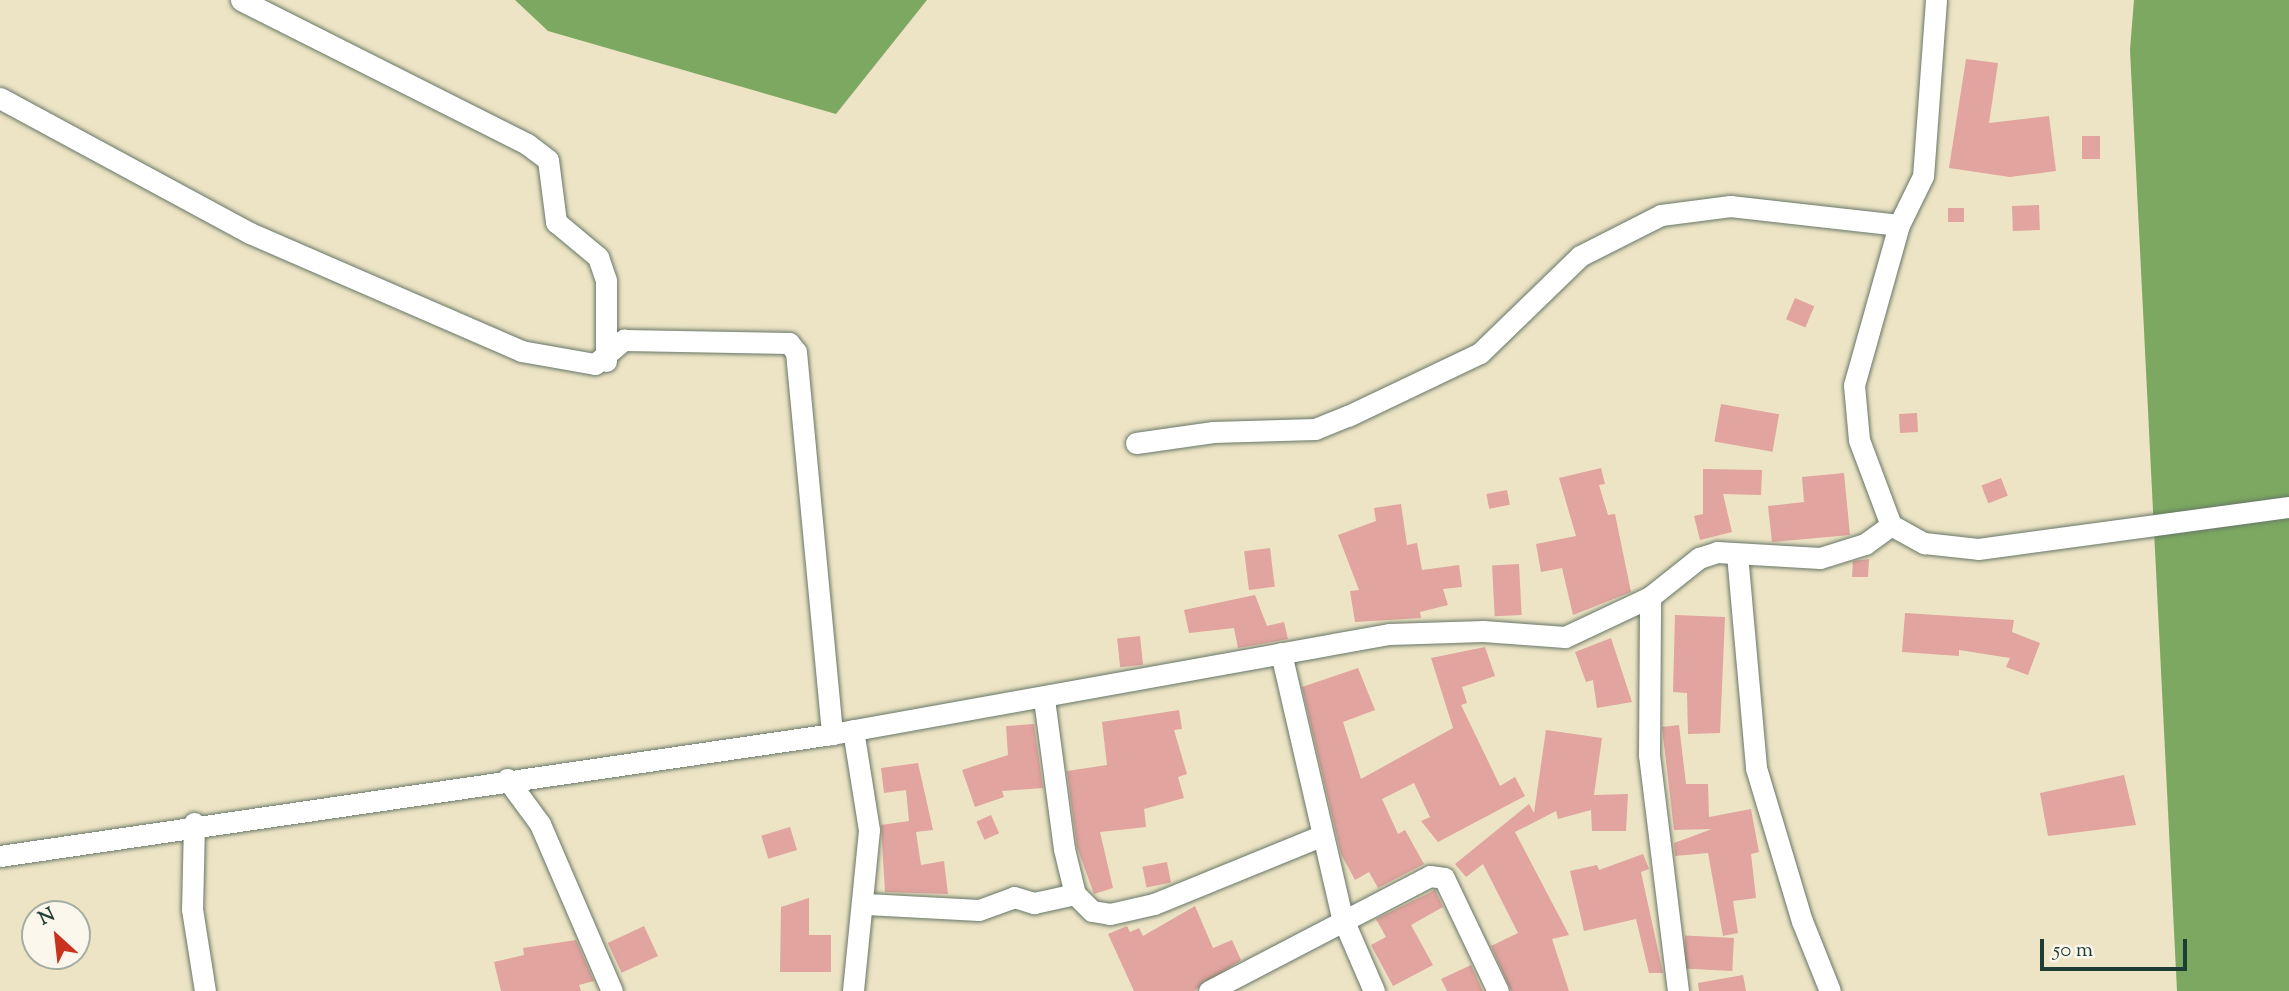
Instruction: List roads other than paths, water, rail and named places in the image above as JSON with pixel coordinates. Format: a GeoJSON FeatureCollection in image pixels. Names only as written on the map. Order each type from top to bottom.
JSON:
{"type":"FeatureCollection","features":[{"type":"Feature","properties":{"kind":"street"},"geometry":{"type":"LineString","coordinates":[[241,0],[527,144],[548,160],[556,222],[598,257],[606,280],[606,361]]}},
{"type":"Feature","properties":{"kind":"street"},"geometry":{"type":"LineString","coordinates":[[1936,0],[1923,176],[1899,225],[1854,385],[1859,440],[1891,525],[1924,543],[1978,550],[2289,507]]}},
{"type":"Feature","properties":{"kind":"street"},"geometry":{"type":"LineString","coordinates":[[0,98],[250,233],[521,351],[606,361]]}},
{"type":"Feature","properties":{"kind":"street"},"geometry":{"type":"LineString","coordinates":[[1136,443],[1213,432],[1315,429],[1348,416],[1480,353],[1580,256],[1661,215],[1730,206],[1899,225]]}},
{"type":"Feature","properties":{"kind":"street"},"geometry":{"type":"LineString","coordinates":[[606,361],[624,340],[634,339],[782,338],[796,352],[832,734]]}},
{"type":"Feature","properties":{"kind":"street"},"geometry":{"type":"LineString","coordinates":[[0,856],[194,823],[832,734],[1044,699],[1389,634],[1483,631],[1565,637],[1650,597],[1699,558],[1737,554],[1832,556],[1865,544],[1891,525]]}},
{"type":"Feature","properties":{"kind":"street"},"geometry":{"type":"LineString","coordinates":[[1737,554],[1756,768],[1830,991]]}},
{"type":"Feature","properties":{"kind":"street"},"geometry":{"type":"LineString","coordinates":[[1650,597],[1650,755],[1678,991]]}},
{"type":"Feature","properties":{"kind":"street"},"geometry":{"type":"LineString","coordinates":[[1280,653],[1342,917],[1374,991]]}},
{"type":"Feature","properties":{"kind":"street"},"geometry":{"type":"LineString","coordinates":[[1044,699],[1074,894],[1092,911],[1110,914],[1199,888],[1321,836]]}},
{"type":"Feature","properties":{"kind":"street"},"geometry":{"type":"LineString","coordinates":[[853,730],[869,831],[866,904],[853,991]]}},
{"type":"Feature","properties":{"kind":"street"},"geometry":{"type":"LineString","coordinates":[[507,779],[540,824],[612,991]]}},
{"type":"Feature","properties":{"kind":"street"},"geometry":{"type":"LineString","coordinates":[[194,823],[192,909],[205,991]]}},
{"type":"Feature","properties":{"kind":"street"},"geometry":{"type":"LineString","coordinates":[[1209,991],[1342,917],[1430,876],[1444,878],[1498,991]]}},
{"type":"Feature","properties":{"kind":"street"},"geometry":{"type":"LineString","coordinates":[[866,904],[979,910],[1014,897],[1034,902],[1074,894]]}}]}
